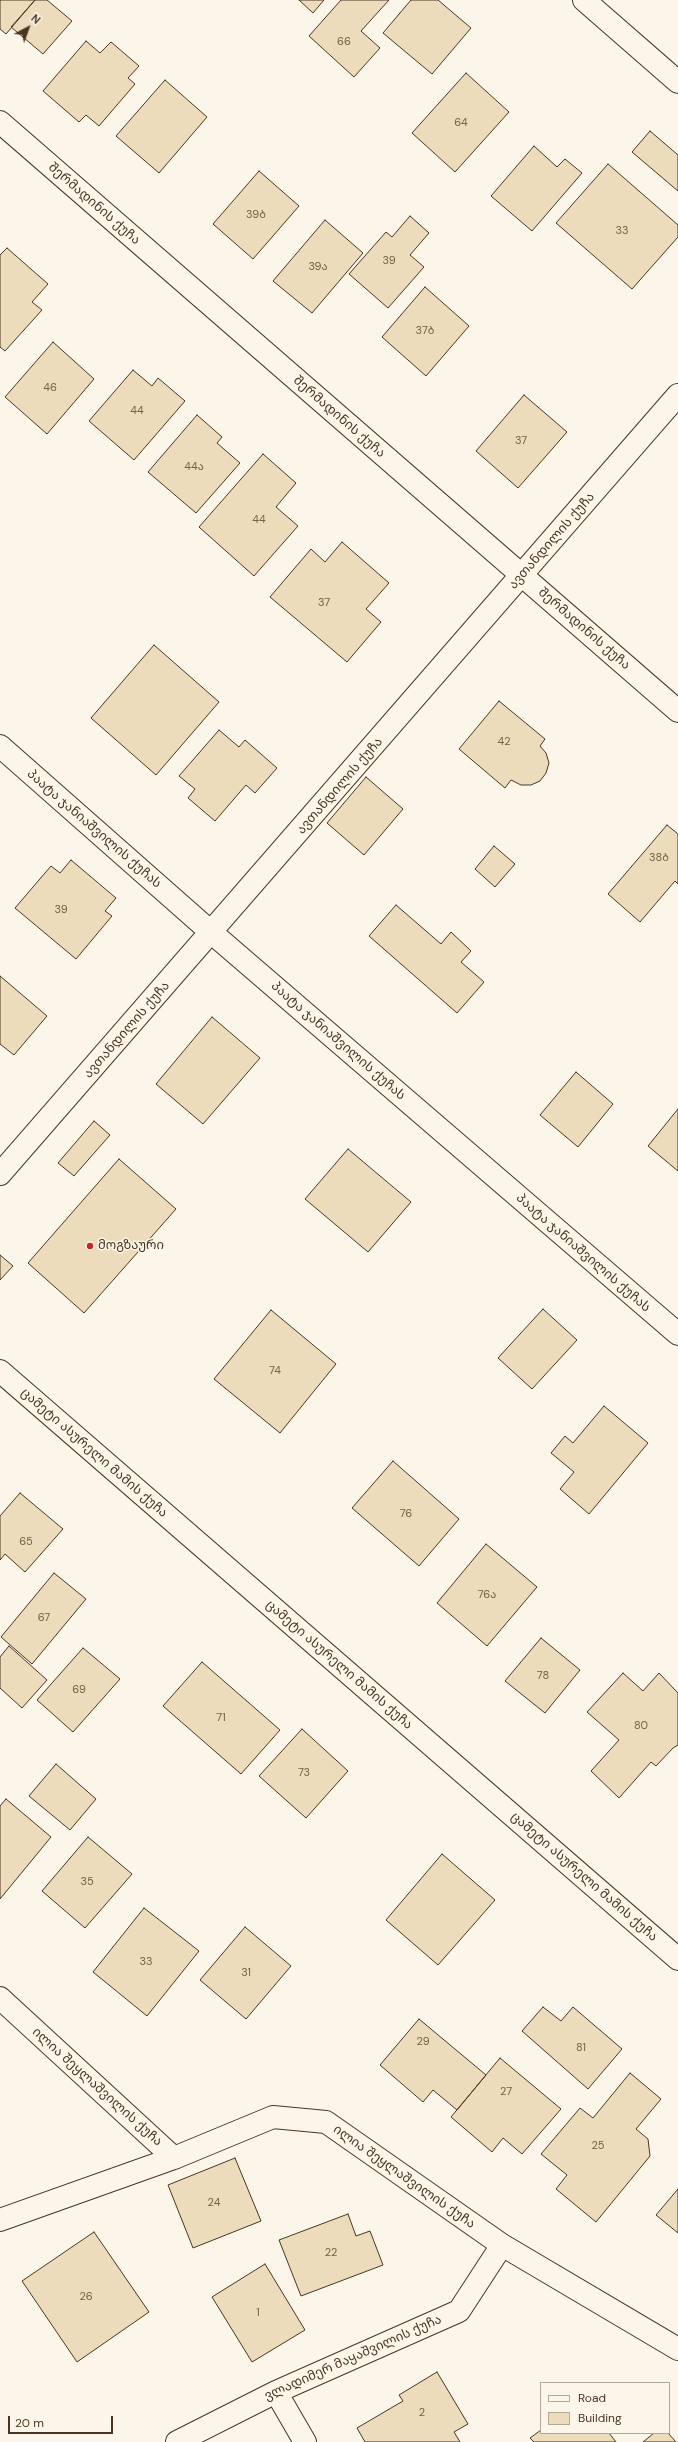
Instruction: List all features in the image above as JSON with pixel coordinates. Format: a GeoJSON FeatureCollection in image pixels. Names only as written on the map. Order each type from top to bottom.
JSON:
{"type":"FeatureCollection","features":[{"type":"Feature","properties":{"kind":"street"},"geometry":{"type":"LineString","coordinates":[[584,0],[678,82]]}},
{"type":"Feature","properties":{"kind":"street","name":"შერმადინის ქუჩა"},"geometry":{"type":"LineString","coordinates":[[0,122],[678,711]]}},
{"type":"Feature","properties":{"kind":"street","name":"ავთანდილის ქუჩა"},"geometry":{"type":"LineString","coordinates":[[0,1174],[212,933],[678,395]]}},
{"type":"Feature","properties":{"kind":"street","name":"პაატა ჯანიაშვილის ქუჩას"},"geometry":{"type":"LineString","coordinates":[[0,746],[212,933],[678,1334]]}},
{"type":"Feature","properties":{"kind":"street","name":"ცამეტი ასურელი მამის ქუჩა"},"geometry":{"type":"LineString","coordinates":[[0,1371],[678,1960]]}},
{"type":"Feature","properties":{"kind":"street","name":"ილია შეყლაშვილის ქუჩა"},"geometry":{"type":"LineString","coordinates":[[0,1998],[174,2158],[273,2117],[326,2122],[502,2245],[678,2349]]}},
{"type":"Feature","properties":{"kind":"street"},"geometry":{"type":"LineString","coordinates":[[0,2220],[174,2158]]}},
{"type":"Feature","properties":{"kind":"street","name":"ვლადიმერ მაყაშვილის ქუჩა"},"geometry":{"type":"LineString","coordinates":[[177,2442],[276,2392],[459,2311],[502,2245]]}},
{"type":"Feature","properties":{"kind":"street"},"geometry":{"type":"LineString","coordinates":[[276,2392],[305,2442]]}},
{"type":"Feature","properties":{"kind":"building"},"geometry":{"type":"Polygon","coordinates":[[[0,0],[35,0],[6,34],[0,29],[0,0]]]}},
{"type":"Feature","properties":{"kind":"building"},"geometry":{"type":"Polygon","coordinates":[[[35,0],[47,0],[72,21],[43,54],[11,27],[35,0]]]}},
{"type":"Feature","properties":{"kind":"building"},"geometry":{"type":"Polygon","coordinates":[[[299,0],[324,0],[313,13],[299,0]]]}},
{"type":"Feature","properties":{"kind":"building"},"geometry":{"type":"Polygon","coordinates":[[[341,0],[389,0],[361,31],[380,48],[354,77],[309,36],[341,0]]]}},
{"type":"Feature","properties":{"kind":"building"},"geometry":{"type":"Polygon","coordinates":[[[411,0],[438,0],[471,28],[432,74],[383,33],[411,0]]]}},
{"type":"Feature","properties":{"kind":"building"},"geometry":{"type":"Polygon","coordinates":[[[86,41],[100,53],[111,42],[139,66],[128,78],[135,84],[99,126],[86,115],[79,122],[43,91],[86,41]]]}},
{"type":"Feature","properties":{"kind":"building"},"geometry":{"type":"Polygon","coordinates":[[[466,73],[509,112],[455,172],[412,133],[466,73]]]}},
{"type":"Feature","properties":{"kind":"building"},"geometry":{"type":"Polygon","coordinates":[[[165,80],[207,117],[159,173],[116,136],[165,80]]]}},
{"type":"Feature","properties":{"kind":"building"},"geometry":{"type":"Polygon","coordinates":[[[650,131],[678,155],[678,191],[632,152],[650,131]]]}},
{"type":"Feature","properties":{"kind":"building"},"geometry":{"type":"Polygon","coordinates":[[[534,146],[557,167],[565,159],[582,173],[532,231],[491,196],[534,146]]]}},
{"type":"Feature","properties":{"kind":"building"},"geometry":{"type":"Polygon","coordinates":[[[608,164],[678,225],[678,237],[632,289],[556,223],[608,164]]]}},
{"type":"Feature","properties":{"kind":"building"},"geometry":{"type":"Polygon","coordinates":[[[259,171],[299,206],[253,259],[213,224],[259,171]]]}},
{"type":"Feature","properties":{"kind":"building"},"geometry":{"type":"Polygon","coordinates":[[[410,216],[429,233],[410,255],[424,267],[388,308],[349,274],[386,232],[392,237],[410,216]]]}},
{"type":"Feature","properties":{"kind":"building"},"geometry":{"type":"Polygon","coordinates":[[[325,220],[363,253],[312,313],[273,281],[325,220]]]}},
{"type":"Feature","properties":{"kind":"building"},"geometry":{"type":"Polygon","coordinates":[[[7,248],[48,284],[32,302],[42,310],[5,351],[0,347],[0,255],[7,248]]]}},
{"type":"Feature","properties":{"kind":"building"},"geometry":{"type":"Polygon","coordinates":[[[425,287],[469,326],[426,376],[382,337],[425,287]]]}},
{"type":"Feature","properties":{"kind":"building"},"geometry":{"type":"Polygon","coordinates":[[[53,342],[94,379],[47,434],[5,397],[53,342]]]}},
{"type":"Feature","properties":{"kind":"building"},"geometry":{"type":"Polygon","coordinates":[[[133,370],[152,386],[158,378],[185,401],[134,460],[89,421],[133,370]]]}},
{"type":"Feature","properties":{"kind":"building"},"geometry":{"type":"Polygon","coordinates":[[[524,395],[567,432],[518,488],[476,451],[524,395]]]}},
{"type":"Feature","properties":{"kind":"building"},"geometry":{"type":"Polygon","coordinates":[[[197,415],[222,437],[217,443],[240,463],[196,513],[148,472],[197,415]]]}},
{"type":"Feature","properties":{"kind":"building"},"geometry":{"type":"Polygon","coordinates":[[[263,454],[296,483],[276,507],[298,526],[254,576],[199,527],[263,454]]]}},
{"type":"Feature","properties":{"kind":"building"},"geometry":{"type":"Polygon","coordinates":[[[342,542],[389,583],[366,609],[381,622],[347,662],[270,597],[311,549],[325,562],[342,542]]]}},
{"type":"Feature","properties":{"kind":"building"},"geometry":{"type":"Polygon","coordinates":[[[154,645],[219,702],[156,775],[91,718],[154,645]]]}},
{"type":"Feature","properties":{"kind":"building"},"geometry":{"type":"Polygon","coordinates":[[[499,701],[545,739],[540,746],[546,753],[549,763],[546,773],[540,781],[531,785],[521,785],[511,780],[505,788],[459,749],[499,701]]]}},
{"type":"Feature","properties":{"kind":"building"},"geometry":{"type":"Polygon","coordinates":[[[219,730],[239,747],[245,740],[277,768],[255,793],[246,785],[215,821],[188,798],[195,789],[179,776],[219,730]]]}},
{"type":"Feature","properties":{"kind":"building"},"geometry":{"type":"Polygon","coordinates":[[[366,777],[403,809],[364,855],[327,823],[366,777]]]}},
{"type":"Feature","properties":{"kind":"building"},"geometry":{"type":"Polygon","coordinates":[[[667,825],[678,834],[678,884],[675,881],[640,922],[608,894],[667,825]]]}},
{"type":"Feature","properties":{"kind":"building"},"geometry":{"type":"Polygon","coordinates":[[[494,846],[515,864],[495,887],[475,869],[494,846]]]}},
{"type":"Feature","properties":{"kind":"building"},"geometry":{"type":"Polygon","coordinates":[[[71,860],[116,898],[105,911],[112,916],[76,959],[15,908],[51,866],[60,873],[71,860]]]}},
{"type":"Feature","properties":{"kind":"building"},"geometry":{"type":"Polygon","coordinates":[[[396,905],[441,944],[451,932],[471,951],[461,962],[484,982],[457,1013],[369,936],[396,905]]]}},
{"type":"Feature","properties":{"kind":"building"},"geometry":{"type":"Polygon","coordinates":[[[0,976],[47,1016],[14,1055],[0,1044],[0,976]]]}},
{"type":"Feature","properties":{"kind":"building"},"geometry":{"type":"Polygon","coordinates":[[[212,1017],[260,1058],[203,1124],[156,1084],[212,1017]]]}},
{"type":"Feature","properties":{"kind":"building"},"geometry":{"type":"Polygon","coordinates":[[[576,1072],[613,1104],[578,1147],[540,1115],[576,1072]]]}},
{"type":"Feature","properties":{"kind":"building"},"geometry":{"type":"Polygon","coordinates":[[[678,1109],[678,1171],[648,1146],[678,1109]]]}},
{"type":"Feature","properties":{"kind":"building"},"geometry":{"type":"Polygon","coordinates":[[[94,1121],[110,1135],[74,1176],[58,1163],[94,1121]]]}},
{"type":"Feature","properties":{"kind":"building"},"geometry":{"type":"Polygon","coordinates":[[[348,1149],[411,1202],[368,1252],[305,1199],[348,1149]]]}},
{"type":"Feature","properties":{"kind":"building"},"geometry":{"type":"Polygon","coordinates":[[[119,1159],[176,1209],[84,1313],[28,1263],[119,1159]]]}},
{"type":"Feature","properties":{"kind":"building"},"geometry":{"type":"Polygon","coordinates":[[[0,1255],[13,1266],[0,1280],[0,1255]]]}},
{"type":"Feature","properties":{"kind":"building"},"geometry":{"type":"Polygon","coordinates":[[[543,1309],[577,1340],[532,1389],[498,1358],[543,1309]]]}},
{"type":"Feature","properties":{"kind":"building"},"geometry":{"type":"Polygon","coordinates":[[[271,1310],[336,1364],[280,1433],[214,1379],[271,1310]]]}},
{"type":"Feature","properties":{"kind":"building"},"geometry":{"type":"Polygon","coordinates":[[[604,1406],[648,1443],[589,1514],[560,1489],[574,1472],[551,1453],[565,1436],[573,1443],[604,1406]]]}},
{"type":"Feature","properties":{"kind":"building"},"geometry":{"type":"Polygon","coordinates":[[[393,1461],[459,1519],[419,1566],[352,1508],[393,1461]]]}},
{"type":"Feature","properties":{"kind":"building"},"geometry":{"type":"Polygon","coordinates":[[[20,1493],[63,1529],[25,1572],[5,1554],[0,1560],[0,1516],[20,1493]]]}},
{"type":"Feature","properties":{"kind":"building"},"geometry":{"type":"Polygon","coordinates":[[[486,1544],[537,1587],[487,1646],[437,1603],[486,1544]]]}},
{"type":"Feature","properties":{"kind":"building"},"geometry":{"type":"Polygon","coordinates":[[[54,1573],[86,1599],[32,1664],[1,1637],[54,1573]]]}},
{"type":"Feature","properties":{"kind":"building"},"geometry":{"type":"Polygon","coordinates":[[[541,1638],[580,1670],[545,1713],[505,1681],[541,1638]]]}},
{"type":"Feature","properties":{"kind":"building"},"geometry":{"type":"Polygon","coordinates":[[[9,1646],[47,1680],[22,1708],[0,1688],[0,1657],[9,1646]]]}},
{"type":"Feature","properties":{"kind":"building"},"geometry":{"type":"Polygon","coordinates":[[[83,1648],[120,1679],[73,1732],[37,1700],[83,1648]]]}},
{"type":"Feature","properties":{"kind":"building"},"geometry":{"type":"Polygon","coordinates":[[[202,1662],[280,1730],[241,1774],[163,1706],[202,1662]]]}},
{"type":"Feature","properties":{"kind":"building"},"geometry":{"type":"Polygon","coordinates":[[[623,1673],[643,1691],[659,1673],[678,1693],[678,1745],[673,1748],[656,1766],[651,1762],[619,1798],[591,1771],[619,1740],[587,1712],[623,1673]]]}},
{"type":"Feature","properties":{"kind":"building"},"geometry":{"type":"Polygon","coordinates":[[[302,1729],[348,1771],[306,1818],[259,1776],[302,1729]]]}},
{"type":"Feature","properties":{"kind":"building"},"geometry":{"type":"Polygon","coordinates":[[[56,1764],[96,1799],[70,1830],[29,1796],[56,1764]]]}},
{"type":"Feature","properties":{"kind":"building"},"geometry":{"type":"Polygon","coordinates":[[[6,1799],[51,1837],[0,1899],[0,1806],[6,1799]]]}},
{"type":"Feature","properties":{"kind":"building"},"geometry":{"type":"Polygon","coordinates":[[[88,1837],[132,1874],[85,1928],[42,1891],[88,1837]]]}},
{"type":"Feature","properties":{"kind":"building"},"geometry":{"type":"Polygon","coordinates":[[[442,1854],[495,1900],[438,1965],[386,1920],[442,1854]]]}},
{"type":"Feature","properties":{"kind":"building"},"geometry":{"type":"Polygon","coordinates":[[[144,1908],[199,1951],[147,2016],[93,1972],[144,1908]]]}},
{"type":"Feature","properties":{"kind":"building"},"geometry":{"type":"Polygon","coordinates":[[[245,1927],[291,1966],[246,2019],[200,1980],[245,1927]]]}},
{"type":"Feature","properties":{"kind":"building"},"geometry":{"type":"Polygon","coordinates":[[[543,2007],[561,2021],[573,2007],[622,2049],[588,2089],[522,2031],[543,2007]]]}},
{"type":"Feature","properties":{"kind":"building"},"geometry":{"type":"Polygon","coordinates":[[[419,2019],[486,2075],[457,2110],[433,2090],[423,2102],[380,2065],[419,2019]]]}},
{"type":"Feature","properties":{"kind":"building"},"geometry":{"type":"Polygon","coordinates":[[[500,2058],[561,2109],[522,2154],[503,2138],[492,2152],[451,2117],[500,2058]]]}},
{"type":"Feature","properties":{"kind":"building"},"geometry":{"type":"Polygon","coordinates":[[[630,2073],[661,2099],[636,2129],[648,2139],[650,2156],[596,2222],[556,2189],[567,2175],[541,2154],[580,2108],[593,2118],[630,2073]]]}},
{"type":"Feature","properties":{"kind":"building"},"geometry":{"type":"Polygon","coordinates":[[[235,2158],[261,2221],[193,2248],[168,2185],[235,2158]]]}},
{"type":"Feature","properties":{"kind":"building"},"geometry":{"type":"Polygon","coordinates":[[[678,2189],[678,2233],[656,2215],[678,2189]]]}},
{"type":"Feature","properties":{"kind":"building"},"geometry":{"type":"Polygon","coordinates":[[[348,2214],[356,2236],[370,2231],[383,2265],[301,2296],[279,2240],[348,2214]]]}},
{"type":"Feature","properties":{"kind":"building"},"geometry":{"type":"Polygon","coordinates":[[[94,2232],[149,2312],[77,2362],[22,2281],[94,2232]]]}},
{"type":"Feature","properties":{"kind":"building"},"geometry":{"type":"Polygon","coordinates":[[[265,2264],[305,2330],[252,2362],[212,2297],[265,2264]]]}},
{"type":"Feature","properties":{"kind":"building"},"geometry":{"type":"Polygon","coordinates":[[[437,2372],[468,2424],[454,2432],[460,2442],[365,2442],[357,2428],[403,2401],[399,2395],[437,2372]]]}},
{"type":"Feature","properties":{"kind":"building"},"geometry":{"type":"Polygon","coordinates":[[[540,2431],[540,2434],[610,2434],[616,2442],[534,2442],[530,2438],[540,2431]]]}},
{"type":"Feature","properties":{"kind":"building"},"geometry":{"type":"Polygon","coordinates":[[[653,2434],[669,2434],[676,2442],[643,2442],[653,2434]]]}},
{"type":"Feature","properties":{"kind":"place","name":"მოგზაური"},"geometry":{"type":"Point","coordinates":[90,1246]}}]}
